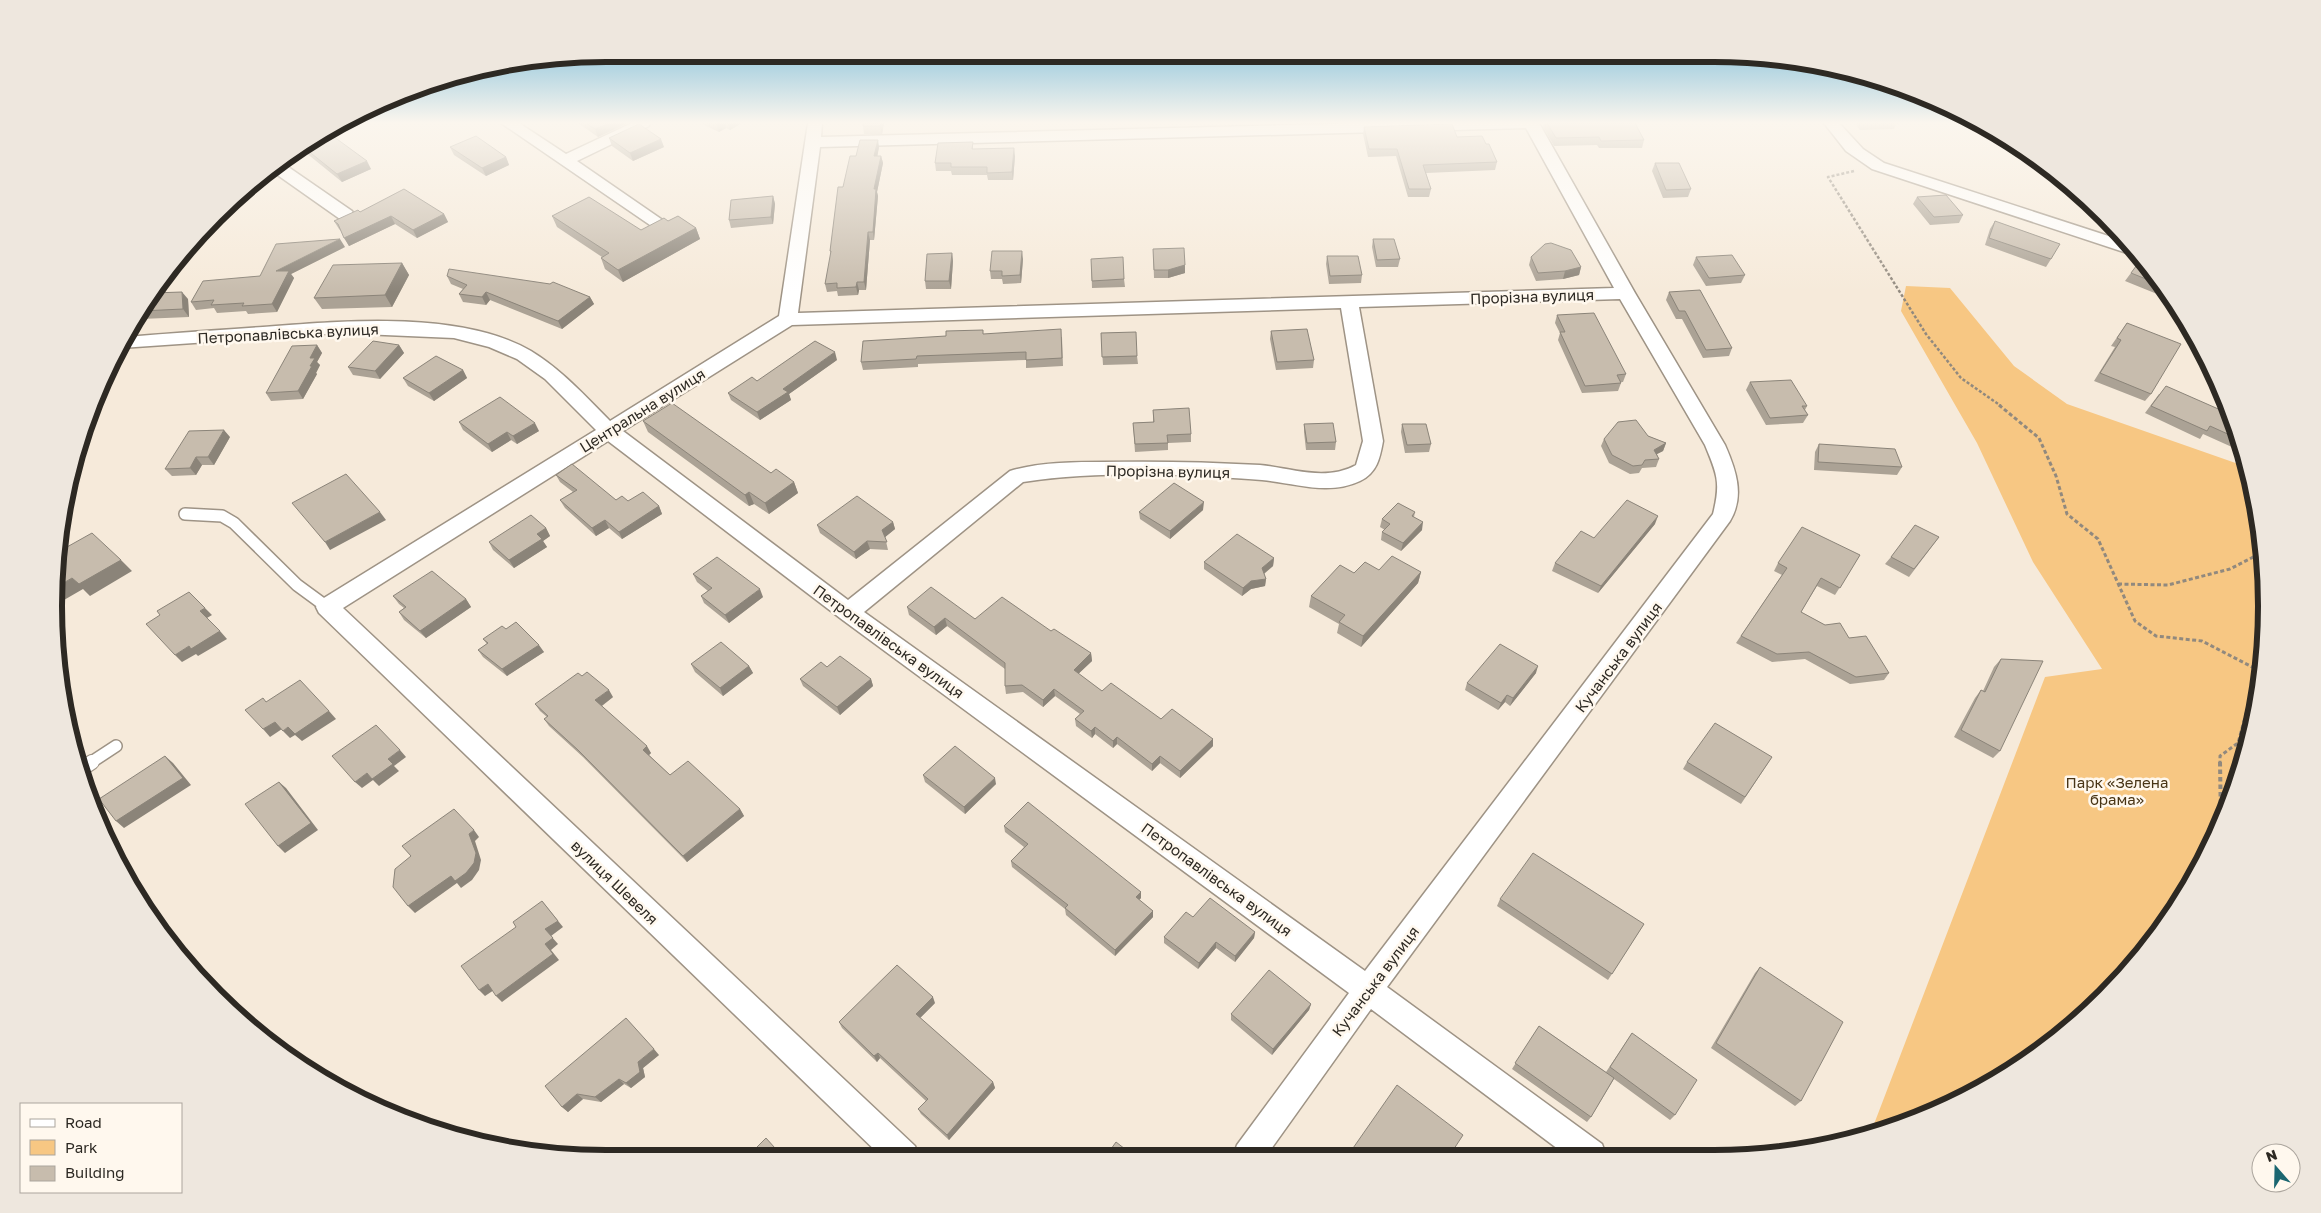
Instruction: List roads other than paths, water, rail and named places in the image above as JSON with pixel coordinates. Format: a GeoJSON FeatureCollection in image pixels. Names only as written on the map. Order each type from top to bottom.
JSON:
{"type":"FeatureCollection","features":[{"type":"Feature","properties":{"kind":"street"},"geometry":{"type":"LineString","coordinates":[[295,180],[346,215]]}},
{"type":"Feature","properties":{"kind":"street"},"geometry":{"type":"LineString","coordinates":[[595,180],[656,221]]}},
{"type":"Feature","properties":{"kind":"street"},"geometry":{"type":"LineString","coordinates":[[788,319],[807,180]]}},
{"type":"Feature","properties":{"kind":"street","name":"Кучанська вулиця"},"geometry":{"type":"LineString","coordinates":[[1252,1150],[1368,990],[1723,516],[1729,491],[1725,468],[1715,445],[1626,293],[1563,180]]}},
{"type":"Feature","properties":{"kind":"street"},"geometry":{"type":"LineString","coordinates":[[1924,180],[2121,245]]}},
{"type":"Feature","properties":{"kind":"street","name":"Прорізна вулиця"},"geometry":{"type":"LineString","coordinates":[[788,319],[1626,293]]}},
{"type":"Feature","properties":{"kind":"street","name":"Прорізна вулиця"},"geometry":{"type":"LineString","coordinates":[[848,612],[1017,476],[1054,470],[1179,468],[1263,473],[1327,482],[1351,477],[1364,470],[1370,457],[1372,441],[1349,303]]}},
{"type":"Feature","properties":{"kind":"street","name":"Центральна вулиця"},"geometry":{"type":"LineString","coordinates":[[327,607],[788,319]]}},
{"type":"Feature","properties":{"kind":"street","name":"Петропавлівська вулиця"},"geometry":{"type":"LineString","coordinates":[[130,343],[340,327],[399,328],[454,332],[495,342],[524,355],[552,375],[609,431],[848,612],[1368,990],[1584,1150]]}},
{"type":"Feature","properties":{"kind":"street","name":"вулиця Шевеля"},"geometry":{"type":"LineString","coordinates":[[327,607],[897,1150]]}},
{"type":"Feature","properties":{"kind":"lane"},"geometry":{"type":"LineString","coordinates":[[185,514],[222,516],[234,523],[297,585],[327,607]]}},
{"type":"Feature","properties":{"kind":"lane"},"geometry":{"type":"LineString","coordinates":[[86,766],[116,746]]}},
{"type":"Feature","properties":{"kind":"park label","name":"Парк «Зелена брама»"},"geometry":{"type":"Point","coordinates":[2117,790]}}]}
